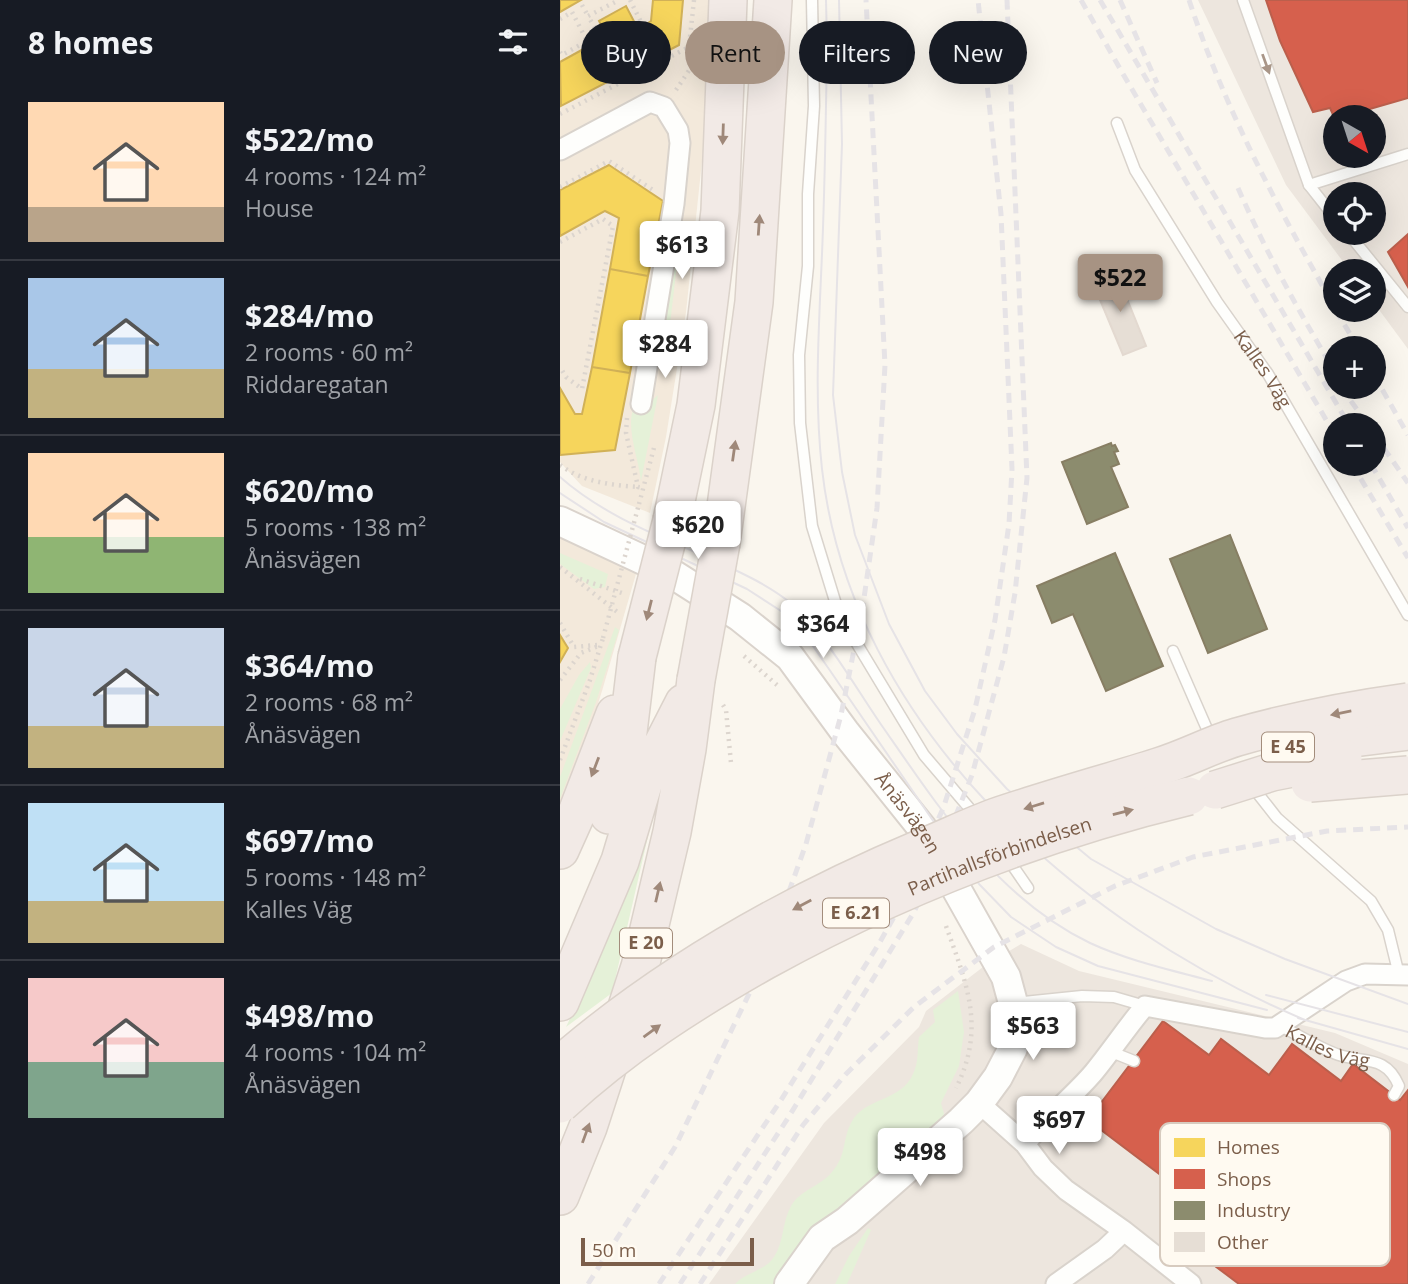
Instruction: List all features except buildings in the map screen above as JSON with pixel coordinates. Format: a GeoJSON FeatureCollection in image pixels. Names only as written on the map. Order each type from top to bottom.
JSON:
{"type":"FeatureCollection","features":[{"type":"Feature","properties":{"kind":"highway"},"geometry":{"type":"LineString","coordinates":[[560,850],[637,657],[672,520],[696,405],[720,211],[728,0]]}},
{"type":"Feature","properties":{"kind":"highway","name":"E 20"},"geometry":{"type":"LineString","coordinates":[[560,1196],[588,1127],[640,967],[672,832],[687,749],[695,680],[721,543],[754,302],[773,0]]}},
{"type":"Feature","properties":{"kind":"highway"},"geometry":{"type":"LineString","coordinates":[[560,941],[589,874],[619,784],[625,757],[637,657]]}},
{"type":"Feature","properties":{"kind":"highway"},"geometry":{"type":"LineString","coordinates":[[560,1002],[620,861],[644,781],[695,680]]}},
{"type":"Feature","properties":{"kind":"highway","name":"Partihallsförbindelsen"},"geometry":{"type":"LineString","coordinates":[[560,1065],[646,998],[719,951],[799,906],[881,865],[994,818],[1169,764],[1203,748],[1324,717],[1408,702]]}},
{"type":"Feature","properties":{"kind":"highway","name":"Partihallsförbindelsen"},"geometry":{"type":"LineString","coordinates":[[1169,764],[1408,731]]}},
{"type":"Feature","properties":{"kind":"highway","name":"Partihallsförbindelsen"},"geometry":{"type":"LineString","coordinates":[[560,1104],[590,1076],[701,996],[869,906],[1008,849],[1227,779],[1408,748]]}},
{"type":"Feature","properties":{"kind":"highway","name":"E 6.21"},"geometry":{"type":"LineString","coordinates":[[1227,779],[1408,775]]}},
{"type":"Feature","properties":{"kind":"street"},"geometry":{"type":"LineString","coordinates":[[560,150],[650,102],[664,107],[678,130],[680,143],[674,204],[641,404]]}},
{"type":"Feature","properties":{"kind":"street","name":"Ånäsvägen"},"geometry":{"type":"LineString","coordinates":[[560,521],[671,573],[740,617],[790,657],[845,732],[922,828],[1006,977],[1016,1025],[1013,1048],[998,1077],[979,1103],[847,1221],[822,1238],[789,1284]]}},
{"type":"Feature","properties":{"kind":"street","name":"Kalles Väg"},"geometry":{"type":"LineString","coordinates":[[1145,1006],[1265,1028],[1279,1025],[1346,981],[1365,974],[1403,976]]}},
{"type":"Feature","properties":{"kind":"street"},"geometry":{"type":"LineString","coordinates":[[1025,1144],[1042,1122],[1093,1073],[1145,1006]]}},
{"type":"Feature","properties":{"kind":"street"},"geometry":{"type":"LineString","coordinates":[[979,1103],[1025,1144],[1043,1168],[1066,1190],[1160,1259]]}},
{"type":"Feature","properties":{"kind":"street","name":"Ånäsvägen"},"geometry":{"type":"LineString","coordinates":[[807,1284],[837,1244],[847,1221]]}},
{"type":"Feature","properties":{"kind":"street"},"geometry":{"type":"LineString","coordinates":[[1056,1284],[1105,1249],[1124,1231]]}},
{"type":"Feature","properties":{"kind":"street"},"geometry":{"type":"LineString","coordinates":[[1168,1266],[1191,1284]]}},
{"type":"Feature","properties":{"kind":"lane"},"geometry":{"type":"LineString","coordinates":[[812,0],[814,106],[808,194],[808,266],[799,355],[800,423],[812,526],[839,614],[924,755],[989,831]]}},
{"type":"Feature","properties":{"kind":"lane"},"geometry":{"type":"LineString","coordinates":[[1242,0],[1309,185],[1323,203]]}},
{"type":"Feature","properties":{"kind":"lane","name":"Kalles Väg"},"geometry":{"type":"LineString","coordinates":[[1117,123],[1135,170],[1217,302],[1268,374],[1408,615]]}},
{"type":"Feature","properties":{"kind":"lane"},"geometry":{"type":"LineString","coordinates":[[1309,185],[1408,154]]}},
{"type":"Feature","properties":{"kind":"lane"},"geometry":{"type":"LineString","coordinates":[[1358,245],[1408,307]]}},
{"type":"Feature","properties":{"kind":"lane"},"geometry":{"type":"LineString","coordinates":[[1173,651],[1207,729],[1223,748]]}},
{"type":"Feature","properties":{"kind":"lane","name":"Kalles Väg"},"geometry":{"type":"LineString","coordinates":[[1227,779],[1277,818],[1371,901],[1388,930],[1403,976]]}},
{"type":"Feature","properties":{"kind":"lane"},"geometry":{"type":"LineString","coordinates":[[996,843],[1028,888]]}},
{"type":"Feature","properties":{"kind":"lane","name":"Kalles Väg"},"geometry":{"type":"LineString","coordinates":[[1013,1003],[1082,996],[1114,997],[1145,1006]]}},
{"type":"Feature","properties":{"kind":"lane","name":"Kalles Väg"},"geometry":{"type":"LineString","coordinates":[[1279,1025],[1339,1055],[1374,1060],[1393,1072],[1399,1086],[1394,1095]]}},
{"type":"Feature","properties":{"kind":"lane"},"geometry":{"type":"LineString","coordinates":[[1109,1051],[1133,1060]]}},
{"type":"Feature","properties":{"kind":"path"},"geometry":{"type":"LineString","coordinates":[[588,16],[619,0]]}},
{"type":"Feature","properties":{"kind":"path"},"geometry":{"type":"LineString","coordinates":[[630,0],[640,21]]}},
{"type":"Feature","properties":{"kind":"path"},"geometry":{"type":"LineString","coordinates":[[634,9],[636,0]]}},
{"type":"Feature","properties":{"kind":"path"},"geometry":{"type":"LineString","coordinates":[[692,21],[694,0]]}},
{"type":"Feature","properties":{"kind":"path"},"geometry":{"type":"LineString","coordinates":[[582,5],[591,21]]}},
{"type":"Feature","properties":{"kind":"path"},"geometry":{"type":"LineString","coordinates":[[560,19],[572,12],[587,41],[562,55],[560,52]]}},
{"type":"Feature","properties":{"kind":"path"},"geometry":{"type":"LineString","coordinates":[[664,107],[685,77]]}},
{"type":"Feature","properties":{"kind":"path"},"geometry":{"type":"LineString","coordinates":[[560,114],[612,84]]}},
{"type":"Feature","properties":{"kind":"path"},"geometry":{"type":"LineString","coordinates":[[560,187],[608,161],[674,204]]}},
{"type":"Feature","properties":{"kind":"path"},"geometry":{"type":"LineString","coordinates":[[560,242],[603,219],[613,226],[582,389],[566,377],[560,367]]}},
{"type":"Feature","properties":{"kind":"path"},"geometry":{"type":"LineString","coordinates":[[638,487],[626,433],[626,421],[632,407],[641,404]]}},
{"type":"Feature","properties":{"kind":"path"},"geometry":{"type":"LineString","coordinates":[[560,465],[582,478],[643,488],[602,645],[560,760]]}},
{"type":"Feature","properties":{"kind":"path"},"geometry":{"type":"LineString","coordinates":[[560,623],[574,647],[602,645]]}},
{"type":"Feature","properties":{"kind":"path"},"geometry":{"type":"LineString","coordinates":[[560,680],[581,653],[602,645]]}},
{"type":"Feature","properties":{"kind":"shaded area"},"geometry":{"type":"Polygon","coordinates":[[[560,0],[712,0],[711,21],[685,21],[685,84],[708,84],[705,133],[686,312],[666,437],[650,513],[582,486],[560,462],[560,0]]]}},
{"type":"Feature","properties":{"kind":"shaded area"},"geometry":{"type":"Polygon","coordinates":[[[1198,0],[1408,0],[1408,349],[1386,319],[1386,259],[1341,259],[1331,245],[1386,245],[1386,182],[1323,182],[1323,235],[1286,185],[1198,0]]]}},
{"type":"Feature","properties":{"kind":"shaded area"},"geometry":{"type":"Polygon","coordinates":[[[560,533],[638,567],[579,764],[560,811],[560,533]]]}},
{"type":"Feature","properties":{"kind":"shaded area"},"geometry":{"type":"Polygon","coordinates":[[[1021,944],[1079,971],[1335,1033],[1408,1064],[1408,1284],[709,1284],[824,1123],[919,1027],[926,1011],[983,967],[1021,944]]]}},
{"type":"Feature","properties":{"kind":"green space"},"geometry":{"type":"Polygon","coordinates":[[[688,137],[691,145],[667,350],[666,354],[660,355],[658,352],[674,265],[688,137]]]}},
{"type":"Feature","properties":{"kind":"green space"},"geometry":{"type":"Polygon","coordinates":[[[658,395],[641,481],[632,433],[632,415],[634,408],[650,402],[658,395]]]}},
{"type":"Feature","properties":{"kind":"green space"},"geometry":{"type":"Polygon","coordinates":[[[560,553],[608,574],[605,587],[594,589],[560,564],[560,553]]]}},
{"type":"Feature","properties":{"kind":"green space"},"geometry":{"type":"Polygon","coordinates":[[[615,627],[619,630],[596,702],[560,799],[560,777],[615,627]]]}},
{"type":"Feature","properties":{"kind":"green space"},"geometry":{"type":"Polygon","coordinates":[[[590,662],[591,668],[560,741],[560,709],[579,675],[590,662]]]}},
{"type":"Feature","properties":{"kind":"green space"},"geometry":{"type":"Polygon","coordinates":[[[660,784],[612,993],[566,1027],[596,964],[660,784]]]}},
{"type":"Feature","properties":{"kind":"green space"},"geometry":{"type":"Polygon","coordinates":[[[958,991],[964,1032],[959,1066],[941,1103],[944,1114],[940,1121],[817,1230],[782,1284],[735,1284],[774,1257],[791,1206],[837,1166],[848,1129],[857,1115],[864,1108],[900,1090],[907,1083],[916,1065],[919,1037],[935,1022],[933,1010],[958,991]]]}},
{"type":"Feature","properties":{"kind":"green space"},"geometry":{"type":"Polygon","coordinates":[[[868,1228],[871,1230],[847,1284],[835,1284],[849,1256],[868,1228]]]}},
{"type":"Feature","properties":{"kind":"tram line"},"geometry":{"type":"LineString","coordinates":[[826,0],[825,149],[818,361],[822,469],[842,563],[878,650],[928,731],[990,805],[1061,872],[1138,930],[1221,980],[1305,1020]]}},
{"type":"Feature","properties":{"kind":"tram line"},"geometry":{"type":"LineString","coordinates":[[839,0],[842,144],[833,395],[842,472],[855,535],[889,624],[925,691],[957,734],[1007,789],[1091,859],[1216,929],[1285,959],[1408,1004]]}},
{"type":"Feature","properties":{"kind":"tram line"},"geometry":{"type":"LineString","coordinates":[[560,477],[596,504],[616,515],[747,576],[792,604],[828,645],[947,817],[998,875],[1026,901],[1056,924],[1090,943],[1150,965],[1212,981]]}},
{"type":"Feature","properties":{"kind":"tram line"},"geometry":{"type":"LineString","coordinates":[[560,493],[604,522],[747,589],[781,611],[808,639],[960,860],[1011,917],[1056,947],[1098,966],[1267,1010]]}},
{"type":"Feature","properties":{"kind":"tram line"},"geometry":{"type":"LineString","coordinates":[[1266,995],[1408,1032]]}},
{"type":"Feature","properties":{"kind":"tram line"},"geometry":{"type":"LineString","coordinates":[[1298,1018],[1408,1049]]}},
{"type":"Feature","properties":{"kind":"railway"},"geometry":{"type":"LineString","coordinates":[[588,1284],[675,1147],[762,967],[806,844],[841,715],[863,605],[877,508],[885,365],[866,0]]}},
{"type":"Feature","properties":{"kind":"railway"},"geometry":{"type":"LineString","coordinates":[[659,1284],[781,1100],[904,899],[944,806],[975,709],[995,620],[1009,524],[1012,469],[1001,214],[978,0]]}},
{"type":"Feature","properties":{"kind":"railway"},"geometry":{"type":"LineString","coordinates":[[680,1284],[788,1118],[914,912],[972,775],[1004,657],[1015,593],[1027,478],[1007,0]]}},
{"type":"Feature","properties":{"kind":"railway"},"geometry":{"type":"LineString","coordinates":[[1081,0],[1323,415]]}},
{"type":"Feature","properties":{"kind":"railway"},"geometry":{"type":"LineString","coordinates":[[1100,0],[1342,413]]}},
{"type":"Feature","properties":{"kind":"railway"},"geometry":{"type":"LineString","coordinates":[[1120,0],[1157,83]]}},
{"type":"Feature","properties":{"kind":"railway"},"geometry":{"type":"LineString","coordinates":[[1189,0],[1236,120],[1323,287]]}},
{"type":"Feature","properties":{"kind":"railway"},"geometry":{"type":"LineString","coordinates":[[1238,188],[1283,282],[1323,351]]}},
{"type":"Feature","properties":{"kind":"railway"},"geometry":{"type":"LineString","coordinates":[[1343,322],[1351,336]]}},
{"type":"Feature","properties":{"kind":"railway"},"geometry":{"type":"LineString","coordinates":[[1386,396],[1408,435]]}},
{"type":"Feature","properties":{"kind":"railway"},"geometry":{"type":"LineString","coordinates":[[1350,399],[1359,413]]}},
{"type":"Feature","properties":{"kind":"railway"},"geometry":{"type":"LineString","coordinates":[[1386,451],[1408,483]]}},
{"type":"Feature","properties":{"kind":"railway"},"geometry":{"type":"LineString","coordinates":[[1359,476],[1408,558]]}},
{"type":"Feature","properties":{"kind":"railway"},"geometry":{"type":"LineString","coordinates":[[1378,476],[1408,528]]}},
{"type":"Feature","properties":{"kind":"railway"},"geometry":{"type":"LineString","coordinates":[[700,1284],[803,1125],[846,1074],[914,1007],[994,947],[1115,886],[1193,857],[1327,831],[1408,827]]}}]}
